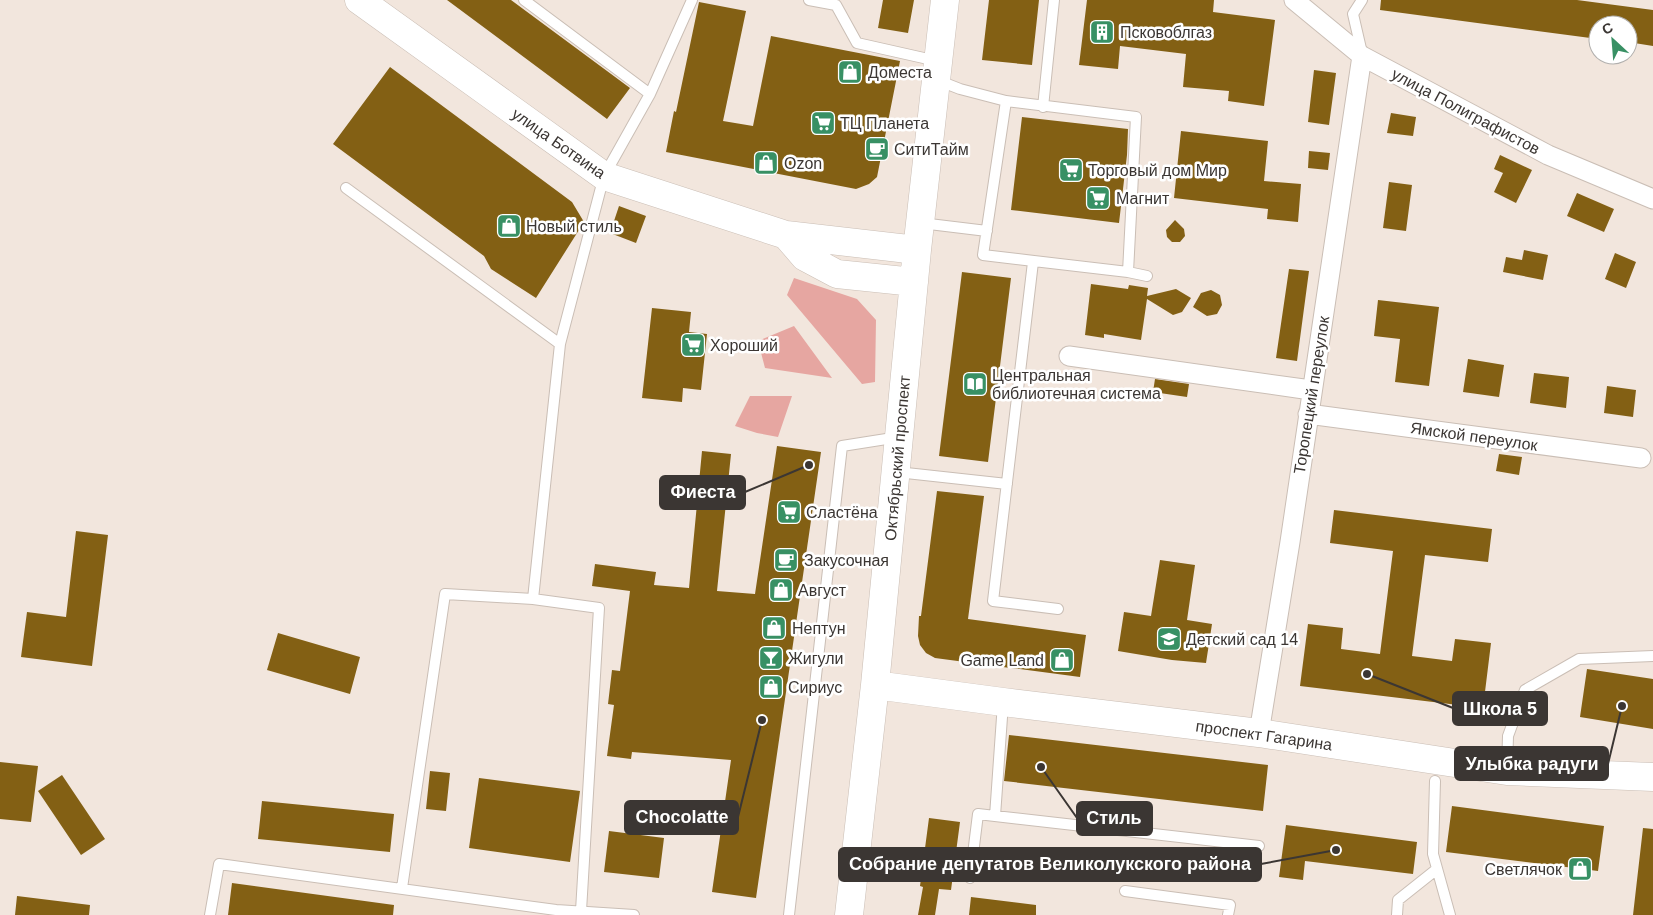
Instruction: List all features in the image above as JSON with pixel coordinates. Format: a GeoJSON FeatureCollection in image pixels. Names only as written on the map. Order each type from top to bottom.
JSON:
{"type":"FeatureCollection","features":[{"type":"Feature","properties":{"kind":"main road","name":"улица Ботвина"},"geometry":{"type":"LineString","coordinates":[[358,0],[604,176],[786,235],[917,250]]}},
{"type":"Feature","properties":{"kind":"main road","name":"Октябрьский проспект"},"geometry":{"type":"LineString","coordinates":[[849,915],[876,685],[917,250],[945,0]]}},
{"type":"Feature","properties":{"kind":"main road"},"geometry":{"type":"LineString","coordinates":[[786,235],[805,257],[837,274],[914,282]]}},
{"type":"Feature","properties":{"kind":"main road","name":"проспект Гагарина"},"geometry":{"type":"LineString","coordinates":[[876,685],[1259,733],[1507,771],[1653,777]]}},
{"type":"Feature","properties":{"kind":"street","name":"улица Полиграфистов"},"geometry":{"type":"LineString","coordinates":[[1294,0],[1362,56],[1548,155],[1653,199]]}},
{"type":"Feature","properties":{"kind":"street","name":"Торопецкий переулок"},"geometry":{"type":"LineString","coordinates":[[1259,733],[1284,542],[1312,390],[1362,56]]}},
{"type":"Feature","properties":{"kind":"street"},"geometry":{"type":"LineString","coordinates":[[1069,356],[1312,390]]}},
{"type":"Feature","properties":{"kind":"street","name":"Ямской переулок"},"geometry":{"type":"LineString","coordinates":[[1308,414],[1641,458]]}},
{"type":"Feature","properties":{"kind":"lane"},"geometry":{"type":"LineString","coordinates":[[524,0],[650,94]]}},
{"type":"Feature","properties":{"kind":"lane"},"geometry":{"type":"LineString","coordinates":[[533,599],[560,344],[604,176],[650,94],[692,0]]}},
{"type":"Feature","properties":{"kind":"lane"},"geometry":{"type":"LineString","coordinates":[[809,0],[836,5],[858,43],[937,71],[960,89],[1006,101],[1136,118],[1128,272]]}},
{"type":"Feature","properties":{"kind":"lane"},"geometry":{"type":"LineString","coordinates":[[1043,107],[1054,0]]}},
{"type":"Feature","properties":{"kind":"lane"},"geometry":{"type":"LineString","coordinates":[[1362,0],[1353,14],[1362,56]]}},
{"type":"Feature","properties":{"kind":"lane"},"geometry":{"type":"LineString","coordinates":[[1006,101],[983,255],[1128,272],[1147,276]]}},
{"type":"Feature","properties":{"kind":"lane"},"geometry":{"type":"LineString","coordinates":[[346,188],[560,344]]}},
{"type":"Feature","properties":{"kind":"lane"},"geometry":{"type":"LineString","coordinates":[[920,223],[987,231]]}},
{"type":"Feature","properties":{"kind":"lane"},"geometry":{"type":"LineString","coordinates":[[1033,262],[993,601],[1058,609]]}},
{"type":"Feature","properties":{"kind":"lane"},"geometry":{"type":"LineString","coordinates":[[789,915],[842,446],[900,437]]}},
{"type":"Feature","properties":{"kind":"lane"},"geometry":{"type":"LineString","coordinates":[[896,472],[1007,484]]}},
{"type":"Feature","properties":{"kind":"lane"},"geometry":{"type":"LineString","coordinates":[[402,888],[445,594],[533,599],[599,608],[581,911]]}},
{"type":"Feature","properties":{"kind":"lane"},"geometry":{"type":"LineString","coordinates":[[1507,771],[1508,736],[1525,690],[1579,659],[1653,656]]}},
{"type":"Feature","properties":{"kind":"lane"},"geometry":{"type":"LineString","coordinates":[[995,816],[1003,702]]}},
{"type":"Feature","properties":{"kind":"lane"},"geometry":{"type":"LineString","coordinates":[[1435,781],[1433,854],[1450,915]]}},
{"type":"Feature","properties":{"kind":"lane"},"geometry":{"type":"LineString","coordinates":[[970,878],[978,814],[1259,846]]}},
{"type":"Feature","properties":{"kind":"lane"},"geometry":{"type":"LineString","coordinates":[[210,915],[219,864],[556,910],[634,915]]}},
{"type":"Feature","properties":{"kind":"lane"},"geometry":{"type":"LineString","coordinates":[[1397,915],[1398,900],[1437,869]]}},
{"type":"Feature","properties":{"kind":"lane"},"geometry":{"type":"LineString","coordinates":[[1126,891],[1230,906],[1228,915]]}},
{"type":"Feature","properties":{"kind":"shaded area"},"geometry":{"type":"Polygon","coordinates":[[[794,278],[857,299],[876,320],[875,382],[862,384],[787,295],[794,278]]]}},
{"type":"Feature","properties":{"kind":"shaded area"},"geometry":{"type":"Polygon","coordinates":[[[794,326],[832,378],[765,368],[758,341],[794,326]]]}},
{"type":"Feature","properties":{"kind":"shaded area"},"geometry":{"type":"Polygon","coordinates":[[[750,396],[792,396],[778,437],[735,426],[750,396]]]}},
{"type":"Feature","properties":{"kind":"building"},"geometry":{"type":"Polygon","coordinates":[[[447,0],[511,0],[630,88],[607,119],[447,0]]]}},
{"type":"Feature","properties":{"kind":"building"},"geometry":{"type":"Polygon","coordinates":[[[883,0],[914,0],[908,33],[878,28],[883,0]]]}},
{"type":"Feature","properties":{"kind":"building"},"geometry":{"type":"Polygon","coordinates":[[[989,0],[1039,0],[1032,65],[982,60],[989,0]]]}},
{"type":"Feature","properties":{"kind":"building"},"geometry":{"type":"Polygon","coordinates":[[[1087,0],[1214,0],[1213,12],[1275,20],[1264,106],[1228,101],[1229,91],[1183,87],[1186,54],[1120,46],[1118,69],[1079,65],[1087,0]]]}},
{"type":"Feature","properties":{"kind":"building"},"geometry":{"type":"Polygon","coordinates":[[[1381,0],[1577,0],[1653,10],[1653,46],[1638,44],[1638,15],[1588,15],[1588,38],[1380,10],[1381,0]]]}},
{"type":"Feature","properties":{"kind":"building"},"geometry":{"type":"Polygon","coordinates":[[[699,2],[746,11],[723,121],[753,126],[771,36],[900,61],[877,177],[869,184],[856,189],[666,152],[699,2]]]}},
{"type":"Feature","properties":{"kind":"building"},"geometry":{"type":"Polygon","coordinates":[[[390,67],[572,202],[584,222],[536,298],[491,269],[484,256],[333,144],[390,67]]]}},
{"type":"Feature","properties":{"kind":"building"},"geometry":{"type":"Polygon","coordinates":[[[1314,70],[1336,73],[1329,125],[1308,122],[1314,70]]]}},
{"type":"Feature","properties":{"kind":"building"},"geometry":{"type":"Polygon","coordinates":[[[1391,113],[1416,117],[1413,136],[1387,133],[1391,113]]]}},
{"type":"Feature","properties":{"kind":"building","name":"Торговый дом Мир"},"geometry":{"type":"Polygon","coordinates":[[[1022,117],[1128,129],[1119,223],[1011,210],[1022,117]]]}},
{"type":"Feature","properties":{"kind":"building"},"geometry":{"type":"Polygon","coordinates":[[[1181,131],[1268,141],[1264,181],[1301,184],[1298,222],[1267,219],[1268,209],[1174,198],[1181,131]]]}},
{"type":"Feature","properties":{"kind":"building"},"geometry":{"type":"Polygon","coordinates":[[[1309,151],[1330,153],[1328,170],[1308,168],[1309,151]]]}},
{"type":"Feature","properties":{"kind":"building"},"geometry":{"type":"Polygon","coordinates":[[[1500,155],[1532,170],[1516,203],[1494,192],[1503,173],[1494,169],[1500,155]]]}},
{"type":"Feature","properties":{"kind":"building"},"geometry":{"type":"Polygon","coordinates":[[[1389,182],[1412,185],[1406,231],[1383,228],[1389,182]]]}},
{"type":"Feature","properties":{"kind":"building"},"geometry":{"type":"Polygon","coordinates":[[[1577,193],[1614,209],[1604,232],[1567,216],[1577,193]]]}},
{"type":"Feature","properties":{"kind":"building"},"geometry":{"type":"Polygon","coordinates":[[[619,206],[646,216],[636,243],[610,233],[619,206]]]}},
{"type":"Feature","properties":{"kind":"building"},"geometry":{"type":"Polygon","coordinates":[[[1175,220],[1184,229],[1185,236],[1180,242],[1172,242],[1167,237],[1166,230],[1175,220]]]}},
{"type":"Feature","properties":{"kind":"building"},"geometry":{"type":"Polygon","coordinates":[[[1524,250],[1548,255],[1543,280],[1503,272],[1506,257],[1522,260],[1524,250]]]}},
{"type":"Feature","properties":{"kind":"building"},"geometry":{"type":"Polygon","coordinates":[[[1615,253],[1636,262],[1626,288],[1605,279],[1615,253]]]}},
{"type":"Feature","properties":{"kind":"building"},"geometry":{"type":"Polygon","coordinates":[[[1289,269],[1309,271],[1297,361],[1276,358],[1289,269]]]}},
{"type":"Feature","properties":{"kind":"building"},"geometry":{"type":"Polygon","coordinates":[[[962,272],[1011,278],[988,462],[939,456],[962,272]]]}},
{"type":"Feature","properties":{"kind":"building"},"geometry":{"type":"Polygon","coordinates":[[[1091,284],[1128,289],[1129,285],[1148,288],[1147,296],[1176,289],[1191,298],[1182,312],[1173,315],[1147,299],[1141,340],[1104,334],[1104,338],[1085,335],[1091,284]]]}},
{"type":"Feature","properties":{"kind":"building"},"geometry":{"type":"Polygon","coordinates":[[[1211,290],[1220,295],[1222,305],[1217,314],[1207,316],[1193,307],[1201,293],[1211,290]]]}},
{"type":"Feature","properties":{"kind":"building"},"geometry":{"type":"Polygon","coordinates":[[[1378,300],[1439,307],[1429,386],[1395,382],[1400,339],[1374,336],[1378,300]]]}},
{"type":"Feature","properties":{"kind":"building"},"geometry":{"type":"Polygon","coordinates":[[[652,308],[691,312],[689,332],[707,334],[701,390],[683,388],[682,402],[642,398],[652,308]]]}},
{"type":"Feature","properties":{"kind":"building"},"geometry":{"type":"Polygon","coordinates":[[[1468,359],[1504,365],[1499,397],[1463,392],[1468,359]]]}},
{"type":"Feature","properties":{"kind":"building"},"geometry":{"type":"Polygon","coordinates":[[[1534,373],[1569,377],[1566,408],[1530,403],[1534,373]]]}},
{"type":"Feature","properties":{"kind":"building"},"geometry":{"type":"Polygon","coordinates":[[[1155,379],[1189,384],[1187,397],[1153,392],[1155,379]]]}},
{"type":"Feature","properties":{"kind":"building"},"geometry":{"type":"Polygon","coordinates":[[[1607,386],[1636,390],[1633,417],[1604,413],[1607,386]]]}},
{"type":"Feature","properties":{"kind":"building"},"geometry":{"type":"Polygon","coordinates":[[[777,446],[821,452],[756,898],[712,892],[731,760],[632,752],[631,759],[607,756],[614,705],[608,704],[612,670],[620,671],[630,591],[592,586],[595,564],[656,572],[654,585],[689,588],[702,451],[731,454],[717,591],[755,594],[777,446]]]}},
{"type":"Feature","properties":{"kind":"building"},"geometry":{"type":"Polygon","coordinates":[[[1499,454],[1522,457],[1519,475],[1496,471],[1499,454]]]}},
{"type":"Feature","properties":{"kind":"building"},"geometry":{"type":"Polygon","coordinates":[[[937,491],[984,496],[968,619],[1086,635],[1080,677],[935,658],[926,653],[920,645],[918,636],[919,616],[921,616],[937,491]]]}},
{"type":"Feature","properties":{"kind":"building"},"geometry":{"type":"Polygon","coordinates":[[[1334,510],[1492,529],[1488,562],[1425,555],[1412,656],[1452,661],[1455,639],[1491,643],[1483,708],[1300,686],[1308,624],[1343,628],[1341,649],[1380,654],[1393,551],[1330,543],[1334,510]]]}},
{"type":"Feature","properties":{"kind":"building"},"geometry":{"type":"Polygon","coordinates":[[[76,531],[108,535],[92,666],[21,657],[27,612],[66,617],[76,531]]]}},
{"type":"Feature","properties":{"kind":"building"},"geometry":{"type":"Polygon","coordinates":[[[1160,560],[1195,565],[1187,620],[1212,624],[1206,663],[1172,660],[1118,651],[1124,612],[1151,616],[1160,560]]]}},
{"type":"Feature","properties":{"kind":"building"},"geometry":{"type":"Polygon","coordinates":[[[278,633],[360,657],[350,694],[267,670],[278,633]]]}},
{"type":"Feature","properties":{"kind":"building"},"geometry":{"type":"Polygon","coordinates":[[[1587,669],[1653,679],[1653,729],[1580,717],[1587,669]]]}},
{"type":"Feature","properties":{"kind":"building"},"geometry":{"type":"Polygon","coordinates":[[[1009,735],[1268,765],[1263,811],[1004,781],[1009,735]]]}},
{"type":"Feature","properties":{"kind":"building"},"geometry":{"type":"Polygon","coordinates":[[[0,762],[38,766],[31,822],[0,819],[0,762]]]}},
{"type":"Feature","properties":{"kind":"building"},"geometry":{"type":"Polygon","coordinates":[[[430,771],[450,773],[446,811],[426,809],[430,771]]]}},
{"type":"Feature","properties":{"kind":"building"},"geometry":{"type":"Polygon","coordinates":[[[62,775],[105,839],[81,855],[38,791],[62,775]]]}},
{"type":"Feature","properties":{"kind":"building"},"geometry":{"type":"Polygon","coordinates":[[[479,778],[580,791],[570,862],[469,848],[479,778]]]}},
{"type":"Feature","properties":{"kind":"building"},"geometry":{"type":"Polygon","coordinates":[[[262,801],[394,814],[390,852],[258,839],[262,801]]]}},
{"type":"Feature","properties":{"kind":"building"},"geometry":{"type":"Polygon","coordinates":[[[1452,806],[1604,826],[1598,871],[1446,852],[1452,806]]]}},
{"type":"Feature","properties":{"kind":"building"},"geometry":{"type":"Polygon","coordinates":[[[929,818],[960,822],[951,890],[939,889],[935,915],[918,915],[923,887],[920,886],[929,818]]]}},
{"type":"Feature","properties":{"kind":"building"},"geometry":{"type":"Polygon","coordinates":[[[1286,825],[1417,842],[1413,874],[1305,861],[1303,880],[1279,877],[1286,825]]]}},
{"type":"Feature","properties":{"kind":"building"},"geometry":{"type":"Polygon","coordinates":[[[1643,828],[1653,829],[1653,915],[1633,915],[1643,828]]]}},
{"type":"Feature","properties":{"kind":"building"},"geometry":{"type":"Polygon","coordinates":[[[609,831],[664,838],[659,878],[604,872],[609,831]]]}},
{"type":"Feature","properties":{"kind":"building"},"geometry":{"type":"Polygon","coordinates":[[[232,883],[394,905],[393,915],[228,915],[232,883]]]}},
{"type":"Feature","properties":{"kind":"building"},"geometry":{"type":"Polygon","coordinates":[[[17,896],[90,905],[89,915],[15,915],[17,896]]]}},
{"type":"Feature","properties":{"kind":"building"},"geometry":{"type":"Polygon","coordinates":[[[971,897],[1036,905],[1036,915],[969,915],[971,897]]]}},
{"type":"Feature","properties":{"kind":"place","name":"Псковоблгаз"},"geometry":{"type":"Point","coordinates":[1102,32]}},
{"type":"Feature","properties":{"kind":"place","name":"Доместа"},"geometry":{"type":"Point","coordinates":[850,72]}},
{"type":"Feature","properties":{"kind":"place","name":"ТЦ Планета"},"geometry":{"type":"Point","coordinates":[823,123]}},
{"type":"Feature","properties":{"kind":"place","name":"СитиТайм"},"geometry":{"type":"Point","coordinates":[877,149]}},
{"type":"Feature","properties":{"kind":"place","name":"Ozon"},"geometry":{"type":"Point","coordinates":[766,163]}},
{"type":"Feature","properties":{"kind":"place","name":"Торговый дом Мир"},"geometry":{"type":"Point","coordinates":[1071,170]}},
{"type":"Feature","properties":{"kind":"place","name":"Магнит"},"geometry":{"type":"Point","coordinates":[1098,198]}},
{"type":"Feature","properties":{"kind":"place","name":"Новый стиль"},"geometry":{"type":"Point","coordinates":[509,226]}},
{"type":"Feature","properties":{"kind":"place","name":"Хороший"},"geometry":{"type":"Point","coordinates":[693,345]}},
{"type":"Feature","properties":{"kind":"place","name":"Центральная библиотечная система"},"geometry":{"type":"Point","coordinates":[975,384]}},
{"type":"Feature","properties":{"kind":"place","name":"Фиеста"},"geometry":{"type":"Point","coordinates":[809,465]}},
{"type":"Feature","properties":{"kind":"place","name":"Сластёна"},"geometry":{"type":"Point","coordinates":[789,512]}},
{"type":"Feature","properties":{"kind":"place","name":"Закусочная"},"geometry":{"type":"Point","coordinates":[786,560]}},
{"type":"Feature","properties":{"kind":"place","name":"Август"},"geometry":{"type":"Point","coordinates":[781,590]}},
{"type":"Feature","properties":{"kind":"place","name":"Нептун"},"geometry":{"type":"Point","coordinates":[774,628]}},
{"type":"Feature","properties":{"kind":"place","name":"Детский сад 14"},"geometry":{"type":"Point","coordinates":[1169,639]}},
{"type":"Feature","properties":{"kind":"place","name":"Жигули"},"geometry":{"type":"Point","coordinates":[771,658]}},
{"type":"Feature","properties":{"kind":"place","name":"Game Land"},"geometry":{"type":"Point","coordinates":[1062,660]}},
{"type":"Feature","properties":{"kind":"place","name":"Школа 5"},"geometry":{"type":"Point","coordinates":[1367,674]}},
{"type":"Feature","properties":{"kind":"place","name":"Сириус"},"geometry":{"type":"Point","coordinates":[771,687]}},
{"type":"Feature","properties":{"kind":"place","name":"Улыбка радуги"},"geometry":{"type":"Point","coordinates":[1622,706]}},
{"type":"Feature","properties":{"kind":"place","name":"Chocolatte"},"geometry":{"type":"Point","coordinates":[762,720]}},
{"type":"Feature","properties":{"kind":"place","name":"Стиль"},"geometry":{"type":"Point","coordinates":[1041,767]}},
{"type":"Feature","properties":{"kind":"place","name":"Собрание депутатов Великолукского района"},"geometry":{"type":"Point","coordinates":[1336,850]}},
{"type":"Feature","properties":{"kind":"place","name":"Светлячок"},"geometry":{"type":"Point","coordinates":[1580,869]}}]}
